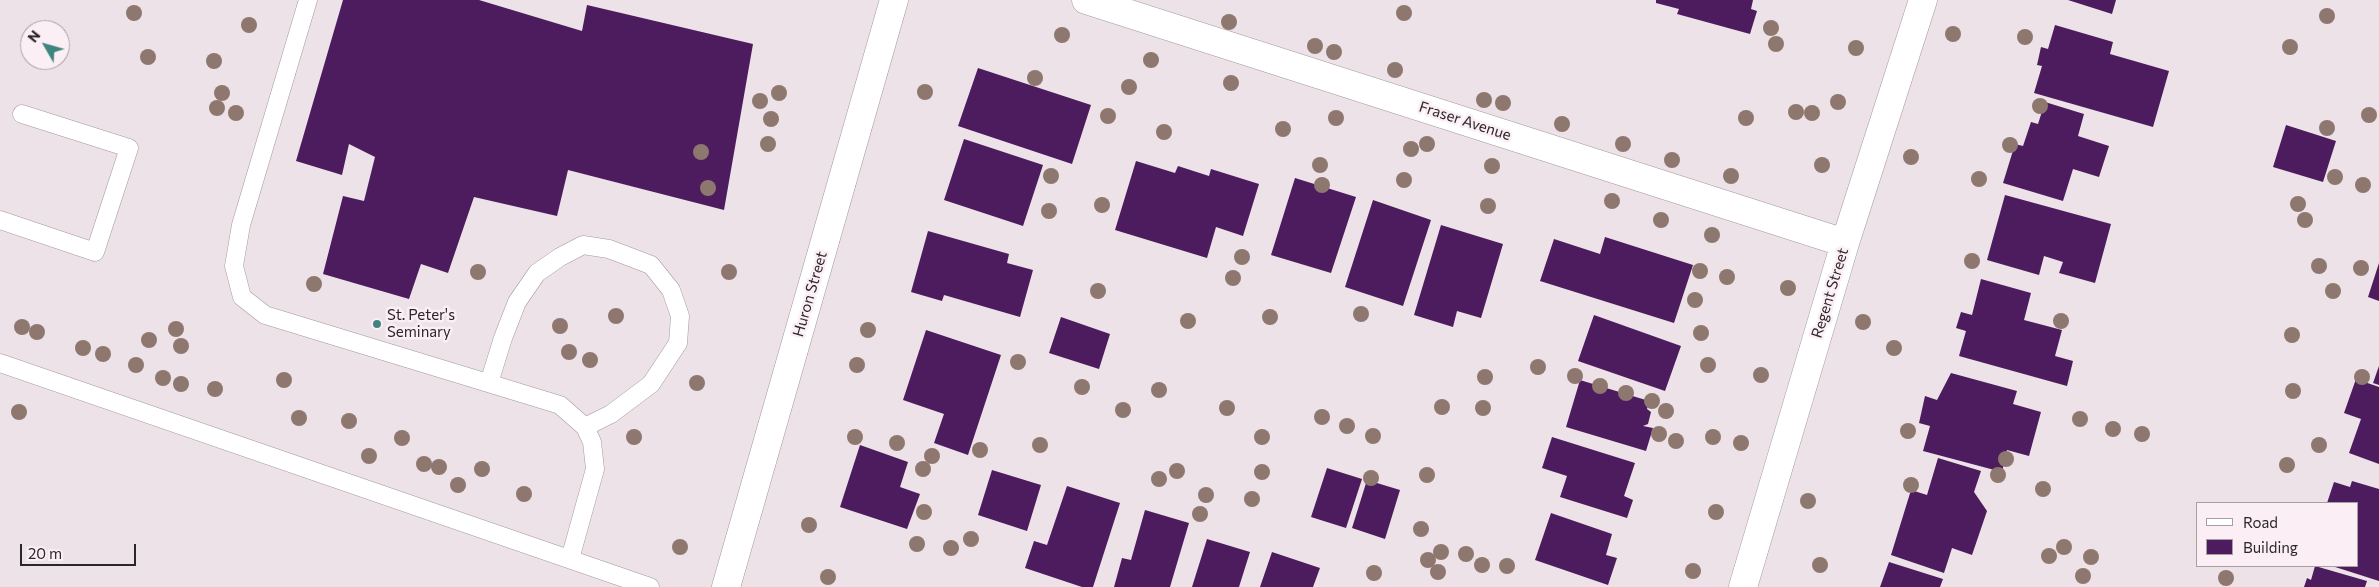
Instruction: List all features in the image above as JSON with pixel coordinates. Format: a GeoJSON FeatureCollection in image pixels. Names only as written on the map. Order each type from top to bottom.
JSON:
{"type":"FeatureCollection","features":[{"type":"Feature","properties":{"kind":"street","name":"Huron Street"},"geometry":{"type":"LineString","coordinates":[[726,587],[894,0]]}},
{"type":"Feature","properties":{"kind":"street","name":"Fraser Avenue"},"geometry":{"type":"LineString","coordinates":[[1086,0],[1845,243]]}},
{"type":"Feature","properties":{"kind":"street","name":"Regent Street"},"geometry":{"type":"LineString","coordinates":[[1742,587],[1845,243],[1923,0]]}},
{"type":"Feature","properties":{"kind":"lane"},"geometry":{"type":"LineString","coordinates":[[308,0],[242,226],[234,266],[242,297],[265,314],[560,405],[585,427],[592,442],[595,469],[570,559]]}},
{"type":"Feature","properties":{"kind":"lane"},"geometry":{"type":"LineString","coordinates":[[0,220],[94,252],[129,148],[22,114]]}},
{"type":"Feature","properties":{"kind":"lane"},"geometry":{"type":"LineString","coordinates":[[489,383],[517,302],[537,273],[560,257],[583,245],[609,249],[651,265],[671,290],[680,316],[678,343],[651,384],[611,414],[585,427]]}},
{"type":"Feature","properties":{"kind":"lane"},"geometry":{"type":"LineString","coordinates":[[0,363],[650,587]]}},
{"type":"Feature","properties":{"kind":"building"},"geometry":{"type":"Polygon","coordinates":[[[343,0],[479,0],[582,31],[587,5],[753,44],[724,210],[568,170],[557,216],[474,197],[448,273],[421,264],[409,299],[323,274],[343,196],[364,201],[375,157],[349,144],[342,175],[296,161],[343,0]]]}},
{"type":"Feature","properties":{"kind":"building"},"geometry":{"type":"Polygon","coordinates":[[[1656,0],[1753,0],[1751,9],[1757,11],[1750,34],[1677,14],[1679,9],[1656,3],[1656,0]]]}},
{"type":"Feature","properties":{"kind":"building"},"geometry":{"type":"Polygon","coordinates":[[[2068,0],[2116,0],[2112,14],[2068,0]]]}},
{"type":"Feature","properties":{"kind":"building"},"geometry":{"type":"Polygon","coordinates":[[[2055,25],[2113,42],[2110,54],[2169,71],[2153,127],[2034,93],[2042,66],[2037,65],[2041,47],[2048,49],[2055,25]]]}},
{"type":"Feature","properties":{"kind":"building"},"geometry":{"type":"Polygon","coordinates":[[[978,68],[1091,105],[1072,164],[958,126],[978,68]]]}},
{"type":"Feature","properties":{"kind":"building"},"geometry":{"type":"Polygon","coordinates":[[[2045,102],[2084,114],[2078,136],[2109,146],[2099,177],[2073,169],[2063,201],[2003,183],[2015,144],[2023,146],[2031,122],[2038,124],[2045,102]]]}},
{"type":"Feature","properties":{"kind":"building"},"geometry":{"type":"Polygon","coordinates":[[[2286,125],[2336,141],[2323,182],[2273,167],[2286,125]]]}},
{"type":"Feature","properties":{"kind":"building"},"geometry":{"type":"Polygon","coordinates":[[[964,139],[1043,165],[1023,226],[944,200],[964,139]]]}},
{"type":"Feature","properties":{"kind":"building"},"geometry":{"type":"Polygon","coordinates":[[[1136,161],[1175,173],[1178,166],[1209,176],[1211,169],[1259,184],[1243,236],[1216,227],[1207,258],[1115,230],[1136,161]]]}},
{"type":"Feature","properties":{"kind":"building"},"geometry":{"type":"Polygon","coordinates":[[[1295,178],[1356,197],[1331,273],[1271,255],[1295,178]]]}},
{"type":"Feature","properties":{"kind":"building"},"geometry":{"type":"Polygon","coordinates":[[[2005,195],[2111,224],[2095,283],[2059,273],[2063,262],[2044,256],[2039,275],[1987,260],[2005,195]]]}},
{"type":"Feature","properties":{"kind":"building"},"geometry":{"type":"Polygon","coordinates":[[[1373,200],[1431,220],[1403,306],[1345,287],[1373,200]]]}},
{"type":"Feature","properties":{"kind":"building"},"geometry":{"type":"Polygon","coordinates":[[[1441,225],[1503,244],[1481,318],[1457,311],[1453,327],[1414,315],[1441,225]]]}},
{"type":"Feature","properties":{"kind":"building"},"geometry":{"type":"Polygon","coordinates":[[[928,231],[1009,254],[1007,263],[1033,270],[1020,317],[944,295],[942,301],[911,292],[928,231]]]}},
{"type":"Feature","properties":{"kind":"building"},"geometry":{"type":"Polygon","coordinates":[[[1605,237],[1693,265],[1674,323],[1540,281],[1554,239],[1600,254],[1605,237]]]}},
{"type":"Feature","properties":{"kind":"building"},"geometry":{"type":"Polygon","coordinates":[[[2379,263],[2379,301],[2368,297],[2379,263]]]}},
{"type":"Feature","properties":{"kind":"building"},"geometry":{"type":"Polygon","coordinates":[[[1981,279],[2031,293],[2024,320],[2062,330],[2055,356],[2073,361],[2067,386],[1959,356],[1966,331],[1956,328],[1961,312],[1972,315],[1981,279]]]}},
{"type":"Feature","properties":{"kind":"building"},"geometry":{"type":"Polygon","coordinates":[[[1594,315],[1681,346],[1665,391],[1578,361],[1594,315]]]}},
{"type":"Feature","properties":{"kind":"building"},"geometry":{"type":"Polygon","coordinates":[[[1061,317],[1110,334],[1099,369],[1049,353],[1061,317]]]}},
{"type":"Feature","properties":{"kind":"building"},"geometry":{"type":"Polygon","coordinates":[[[926,330],[1001,355],[968,455],[934,443],[944,414],[903,400],[926,330]]]}},
{"type":"Feature","properties":{"kind":"building"},"geometry":{"type":"Polygon","coordinates":[[[2379,366],[2379,385],[2373,383],[2379,366]]]}},
{"type":"Feature","properties":{"kind":"building"},"geometry":{"type":"Polygon","coordinates":[[[1951,373],[2017,391],[2013,404],[2041,412],[2029,456],[2007,450],[2002,472],[1923,451],[1930,426],[1919,423],[1925,396],[1937,400],[1951,373]]]}},
{"type":"Feature","properties":{"kind":"building"},"geometry":{"type":"Polygon","coordinates":[[[2356,379],[2379,387],[2379,464],[2349,453],[2361,419],[2344,413],[2356,379]]]}},
{"type":"Feature","properties":{"kind":"building"},"geometry":{"type":"Polygon","coordinates":[[[1580,380],[1649,401],[1647,409],[1651,412],[1648,424],[1643,426],[1653,428],[1646,451],[1566,427],[1580,380]]]}},
{"type":"Feature","properties":{"kind":"building"},"geometry":{"type":"Polygon","coordinates":[[[1552,437],[1635,463],[1624,496],[1633,500],[1627,518],[1560,497],[1567,476],[1542,468],[1552,437]]]}},
{"type":"Feature","properties":{"kind":"building"},"geometry":{"type":"Polygon","coordinates":[[[860,445],[908,462],[900,487],[920,494],[907,529],[840,507],[860,445]]]}},
{"type":"Feature","properties":{"kind":"building"},"geometry":{"type":"Polygon","coordinates":[[[1938,458],[1981,471],[1974,492],[1987,511],[1972,555],[1952,548],[1944,573],[1891,555],[1911,490],[1927,495],[1938,458]]]}},
{"type":"Feature","properties":{"kind":"building"},"geometry":{"type":"Polygon","coordinates":[[[1327,468],[1362,479],[1346,528],[1311,517],[1327,468]]]}},
{"type":"Feature","properties":{"kind":"building"},"geometry":{"type":"Polygon","coordinates":[[[992,470],[1041,485],[1027,531],[978,515],[992,470]]]}},
{"type":"Feature","properties":{"kind":"building"},"geometry":{"type":"Polygon","coordinates":[[[1367,480],[1400,490],[1385,539],[1352,528],[1367,480]]]}},
{"type":"Feature","properties":{"kind":"building"},"geometry":{"type":"Polygon","coordinates":[[[2352,481],[2379,489],[2379,581],[2335,567],[2359,567],[2359,502],[2327,502],[2334,482],[2350,487],[2352,481]]]}},
{"type":"Feature","properties":{"kind":"building"},"geometry":{"type":"Polygon","coordinates":[[[1067,486],[1120,503],[1093,587],[1082,587],[1025,568],[1034,541],[1047,545],[1067,486]]]}},
{"type":"Feature","properties":{"kind":"building"},"geometry":{"type":"Polygon","coordinates":[[[1145,510],[1189,523],[1170,587],[1114,587],[1122,558],[1131,560],[1145,510]]]}},
{"type":"Feature","properties":{"kind":"building"},"geometry":{"type":"Polygon","coordinates":[[[1551,513],[1612,534],[1606,555],[1617,558],[1608,585],[1535,560],[1551,513]]]}},
{"type":"Feature","properties":{"kind":"building"},"geometry":{"type":"Polygon","coordinates":[[[1207,539],[1250,552],[1239,587],[1192,587],[1207,539]]]}},
{"type":"Feature","properties":{"kind":"building"},"geometry":{"type":"Polygon","coordinates":[[[1272,552],[1320,568],[1313,587],[1260,587],[1272,552]]]}},
{"type":"Feature","properties":{"kind":"building"},"geometry":{"type":"Polygon","coordinates":[[[1889,562],[1943,579],[1940,587],[1880,587],[1889,562]]]}},
{"type":"Feature","properties":{"kind":"building"},"geometry":{"type":"Polygon","coordinates":[[[2315,567],[2318,567],[2367,581],[2365,587],[2304,587],[2307,578],[2311,580],[2315,567]]]}},
{"type":"Feature","properties":{"kind":"place","name":"St. Peter's Seminary"},"geometry":{"type":"Point","coordinates":[377,324]}}]}
